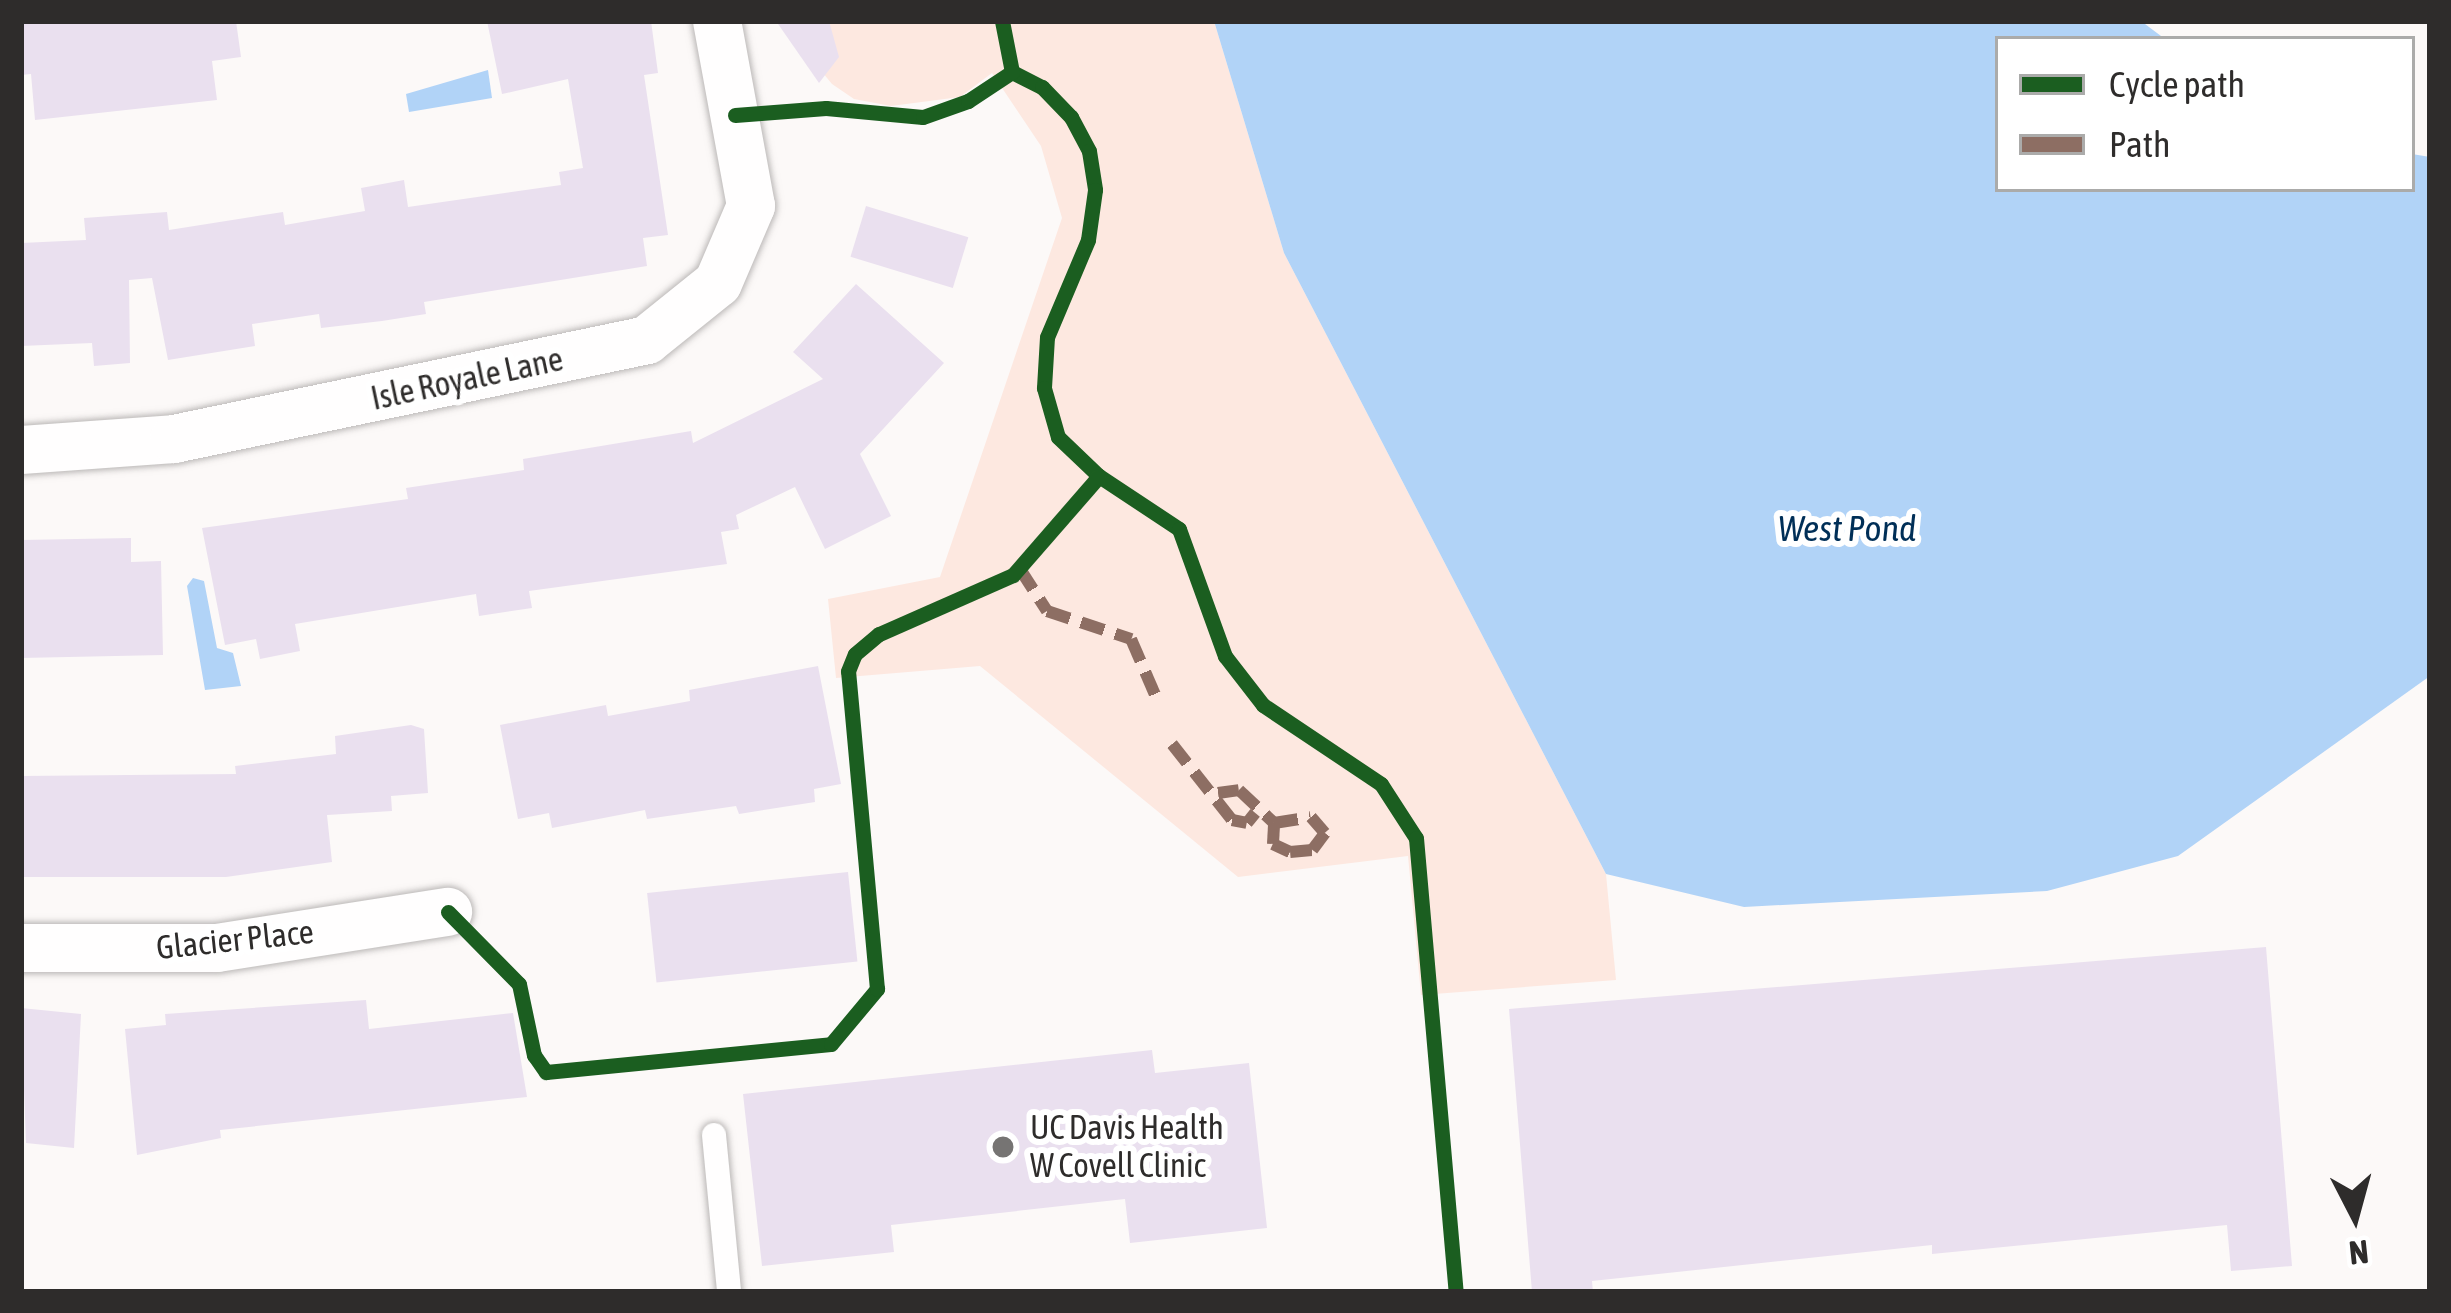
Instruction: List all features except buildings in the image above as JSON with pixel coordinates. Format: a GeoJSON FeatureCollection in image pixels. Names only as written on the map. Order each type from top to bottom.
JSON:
{"type":"FeatureCollection","features":[{"type":"Feature","properties":{"kind":"street","name":"Isle Royale Lane"},"geometry":{"type":"LineString","coordinates":[[21,450],[174,439],[647,340],[718,283],[740,246],[751,206],[717,21]]}},
{"type":"Feature","properties":{"kind":"street","name":"Glacier Place"},"geometry":{"type":"LineString","coordinates":[[21,948],[217,948],[448,912]]}},
{"type":"Feature","properties":{"kind":"lane"},"geometry":{"type":"LineString","coordinates":[[714,1135],[729,1292]]}},
{"type":"Feature","properties":{"kind":"shaded area"},"geometry":{"type":"Polygon","coordinates":[[[780,21],[1214,21],[1284,253],[1606,874],[1616,980],[1421,995],[1408,856],[1238,877],[980,666],[836,678],[828,599],[940,577],[1062,218],[1041,146],[992,73],[960,97],[891,106],[854,99],[832,84],[780,21]]]}},
{"type":"Feature","properties":{"kind":"water","name":"West Pond"},"geometry":{"type":"Polygon","coordinates":[[[1214,21],[2141,21],[2161,36],[1995,36],[1995,192],[2415,192],[2415,154],[2430,157],[2430,676],[2178,856],[2047,891],[1744,907],[1606,874],[1284,253],[1214,21]]]}},
{"type":"Feature","properties":{"kind":"water"},"geometry":{"type":"Polygon","coordinates":[[[488,70],[492,98],[409,112],[406,94],[488,70]]]}},
{"type":"Feature","properties":{"kind":"water"},"geometry":{"type":"Polygon","coordinates":[[[193,578],[204,581],[217,648],[233,653],[241,686],[205,690],[187,586],[193,578]]]}},
{"type":"Feature","properties":{"kind":"marked path"},"geometry":{"type":"LineString","coordinates":[[1020,569],[1047,611],[1131,639],[1159,704]]}},
{"type":"Feature","properties":{"kind":"marked path"},"geometry":{"type":"LineString","coordinates":[[1172,744],[1232,820],[1247,823],[1255,813]]}},
{"type":"Feature","properties":{"kind":"marked path"},"geometry":{"type":"LineString","coordinates":[[1218,793],[1239,790],[1274,823],[1311,817],[1325,833],[1312,850],[1290,852],[1273,844],[1274,823]]}},
{"type":"Feature","properties":{"kind":"cycle path"},"geometry":{"type":"LineString","coordinates":[[1002,21],[1012,72],[1042,87],[1071,117],[1089,151],[1095,190],[1088,240],[1047,337],[1044,388],[1058,437],[1099,476],[1179,529],[1225,656],[1263,705],[1381,784],[1416,838],[1456,1292]]}},
{"type":"Feature","properties":{"kind":"cycle path"},"geometry":{"type":"LineString","coordinates":[[735,115],[826,108],[923,117],[968,101],[1012,72]]}},
{"type":"Feature","properties":{"kind":"cycle path"},"geometry":{"type":"LineString","coordinates":[[448,912],[519,984],[534,1055],[546,1072],[831,1044],[877,989],[848,671],[855,654],[879,634],[1013,575],[1099,476]]}},
{"type":"Feature","properties":{"kind":"place","name":"UC Davis Health W Covell Clinic"},"geometry":{"type":"Point","coordinates":[1003,1147]}}]}
